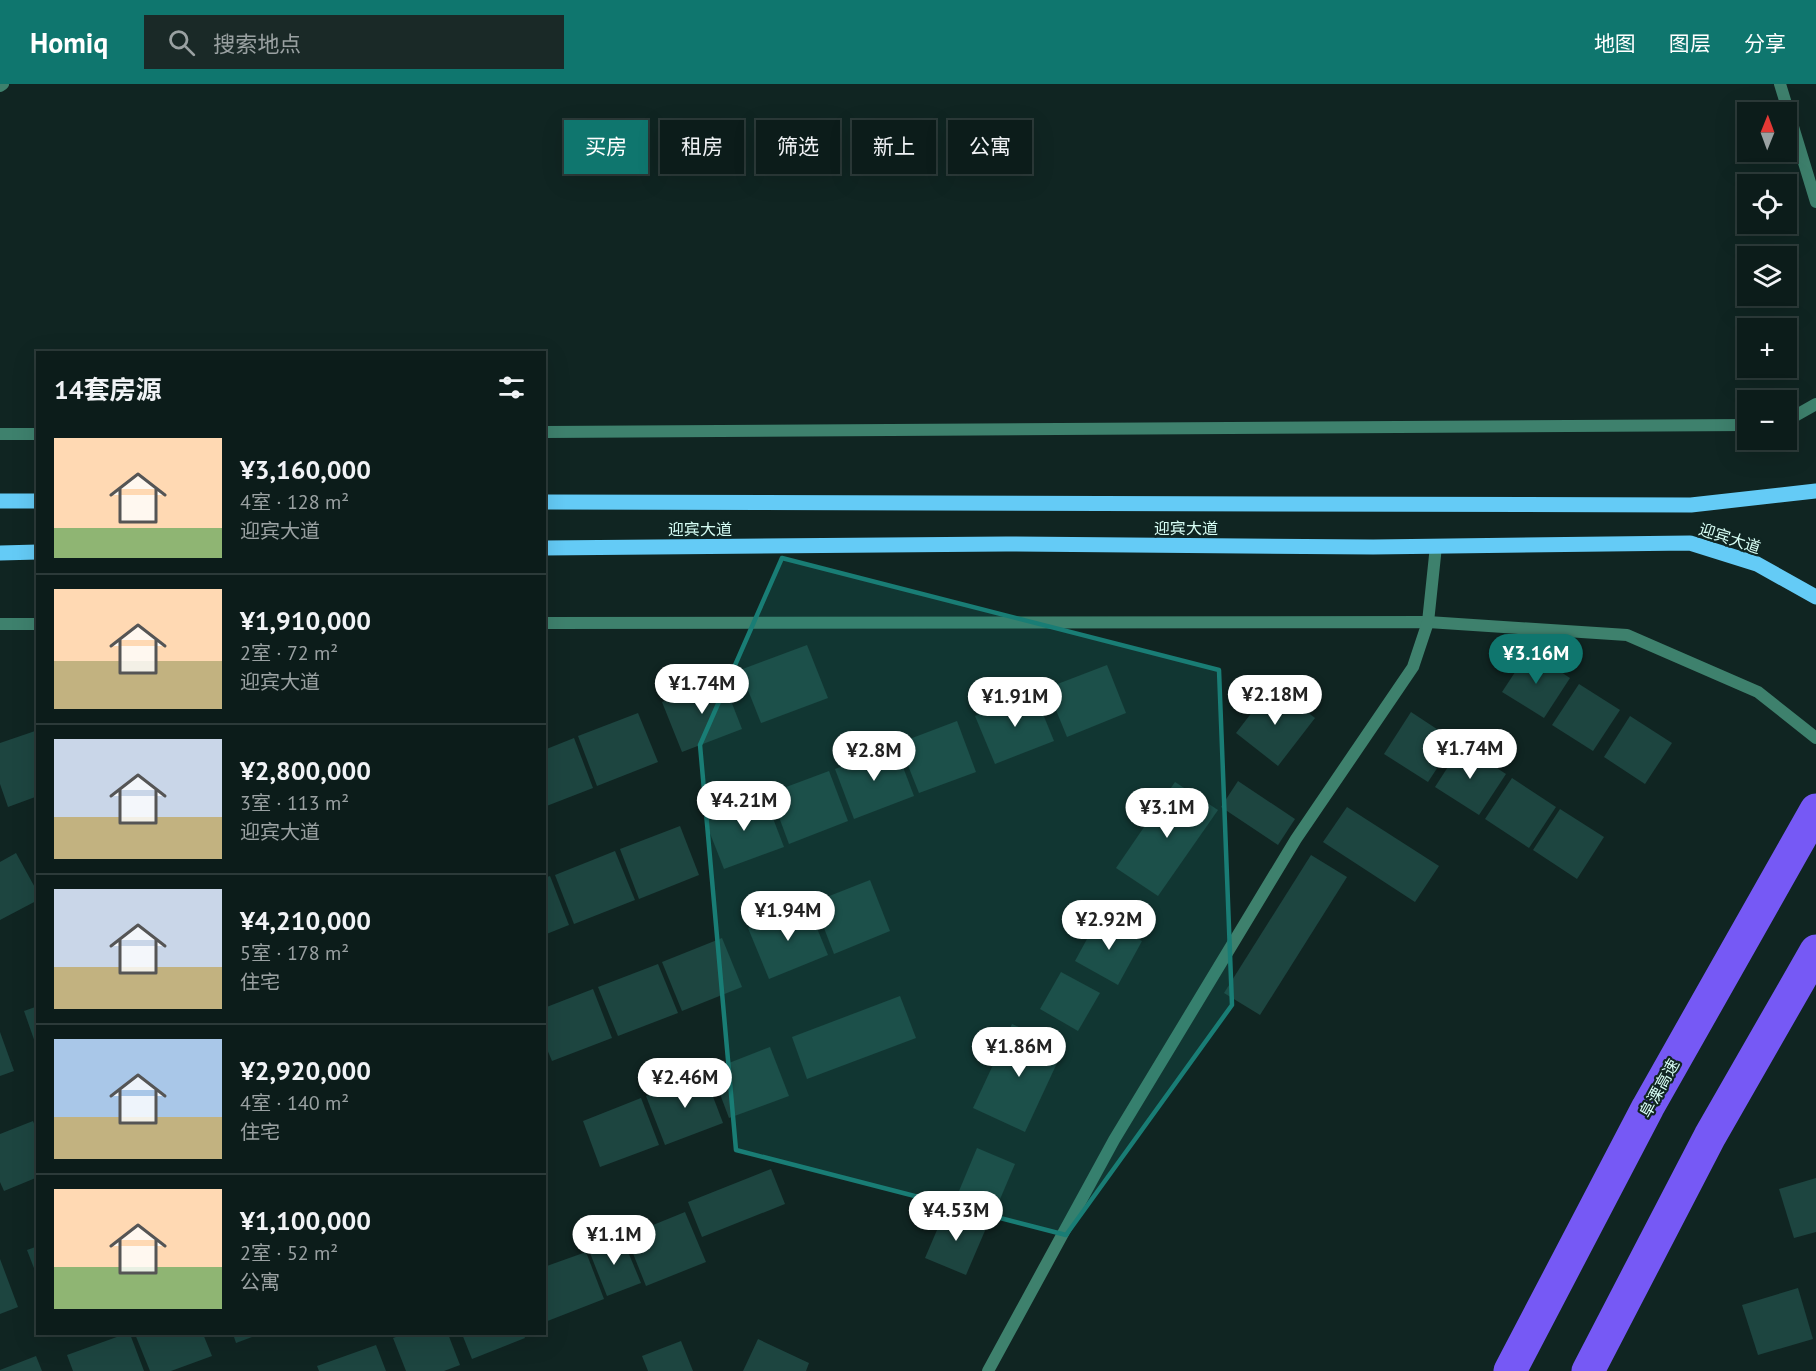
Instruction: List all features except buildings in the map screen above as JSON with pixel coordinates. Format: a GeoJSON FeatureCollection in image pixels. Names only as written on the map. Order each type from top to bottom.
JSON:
{"type":"FeatureCollection","features":[{"type":"Feature","properties":{"kind":"highway","name":"阜溧高速"},"geometry":{"type":"LineString","coordinates":[[1510,1371],[1648,1107],[1816,810]]}},
{"type":"Feature","properties":{"kind":"highway"},"geometry":{"type":"LineString","coordinates":[[1588,1371],[1710,1136],[1816,951]]}},
{"type":"Feature","properties":{"kind":"main road","name":"迎宾大道"},"geometry":{"type":"LineString","coordinates":[[546,502],[1691,505],[1816,491]]}},
{"type":"Feature","properties":{"kind":"main road"},"geometry":{"type":"LineString","coordinates":[[0,501],[36,501]]}},
{"type":"Feature","properties":{"kind":"main road","name":"迎宾大道"},"geometry":{"type":"LineString","coordinates":[[546,548],[994,544],[1436,546],[1690,543],[1757,564],[1816,597]]}},
{"type":"Feature","properties":{"kind":"main road"},"geometry":{"type":"LineString","coordinates":[[0,553],[36,552]]}},
{"type":"Feature","properties":{"kind":"street"},"geometry":{"type":"LineString","coordinates":[[1780,84],[1816,202]]}},
{"type":"Feature","properties":{"kind":"street"},"geometry":{"type":"LineString","coordinates":[[1797,415],[1816,404]]}},
{"type":"Feature","properties":{"kind":"street"},"geometry":{"type":"LineString","coordinates":[[546,432],[1737,425]]}},
{"type":"Feature","properties":{"kind":"street"},"geometry":{"type":"LineString","coordinates":[[0,434],[36,434]]}},
{"type":"Feature","properties":{"kind":"street"},"geometry":{"type":"LineString","coordinates":[[988,1371],[1113,1140],[1296,839],[1413,667],[1428,622],[1436,546]]}},
{"type":"Feature","properties":{"kind":"street"},"geometry":{"type":"LineString","coordinates":[[546,623],[1428,622],[1627,635],[1758,692],[1816,738]]}},
{"type":"Feature","properties":{"kind":"street"},"geometry":{"type":"LineString","coordinates":[[0,624],[36,624]]}},
{"type":"Feature","properties":{"kind":"highlighted area"},"geometry":{"type":"Polygon","coordinates":[[[782,558],[1219,670],[1232,1005],[1066,1235],[736,1150],[700,745],[782,558]]]}}]}
